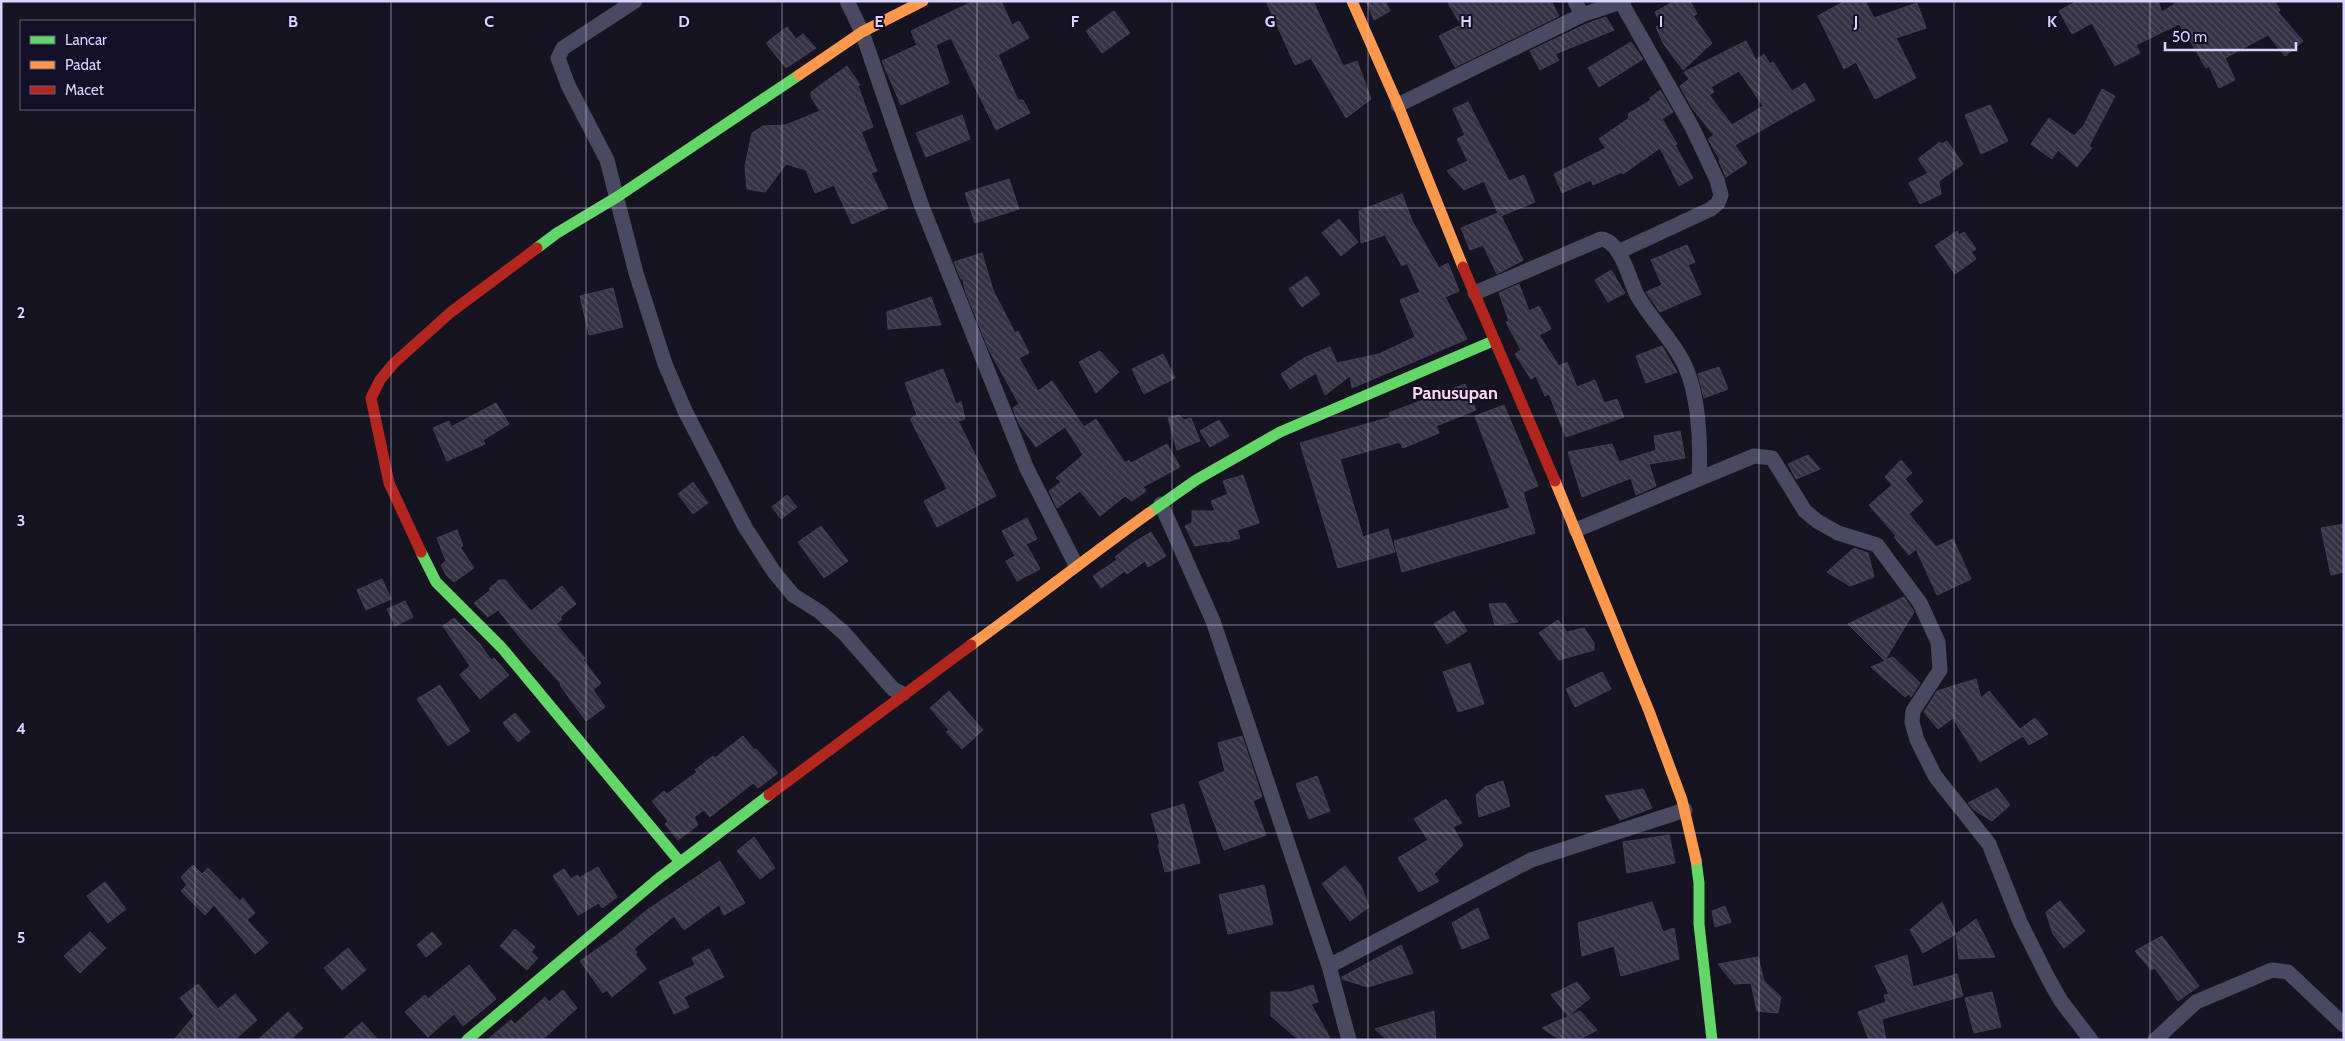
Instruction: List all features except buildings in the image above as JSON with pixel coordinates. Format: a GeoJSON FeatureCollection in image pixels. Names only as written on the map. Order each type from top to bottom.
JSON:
{"type":"FeatureCollection","features":[{"type":"Feature","properties":{"kind":"street"},"geometry":{"type":"LineString","coordinates":[[635,1],[563,48],[558,58],[568,84],[607,160],[636,273],[665,364],[685,411],[745,526],[774,572],[793,595],[820,612],[844,633],[893,689],[903,694]]}},
{"type":"Feature","properties":{"kind":"street"},"geometry":{"type":"LineString","coordinates":[[847,1],[862,32],[921,204],[1027,469],[1076,566]]}},
{"type":"Feature","properties":{"kind":"street"},"geometry":{"type":"LineString","coordinates":[[680,862],[558,712],[502,648],[436,582],[412,537],[389,483],[371,398],[380,380],[394,363],[450,312],[558,233],[616,197],[862,32],[924,1]]}},
{"type":"Feature","properties":{"kind":"street"},"geometry":{"type":"LineString","coordinates":[[1352,1],[1398,105],[1492,340],[1576,530],[1650,711],[1685,810],[1695,852],[1699,883],[1699,924],[1712,1040]]}},
{"type":"Feature","properties":{"kind":"street"},"geometry":{"type":"LineString","coordinates":[[1398,105],[1579,8],[1623,2],[1692,127],[1717,180],[1721,195],[1718,203],[1711,209],[1618,252]]}},
{"type":"Feature","properties":{"kind":"street"},"geometry":{"type":"LineString","coordinates":[[1474,293],[1602,239],[1612,242],[1637,294],[1657,327],[1682,359],[1700,426],[1699,478]]}},
{"type":"Feature","properties":{"kind":"street"},"geometry":{"type":"LineString","coordinates":[[467,1040],[580,943],[680,862],[903,694],[1052,586],[1076,566],[1212,469],[1280,432],[1492,340]]}},
{"type":"Feature","properties":{"kind":"street"},"geometry":{"type":"LineString","coordinates":[[1576,530],[1754,456],[1772,458],[1805,511],[1817,521],[1838,534],[1877,545],[1890,560],[1920,603],[1938,642],[1940,670],[1913,711],[1912,722],[1917,740],[1935,776],[1989,844],[2020,922],[2048,978],[2061,1001],[2091,1040]]}},
{"type":"Feature","properties":{"kind":"street"},"geometry":{"type":"LineString","coordinates":[[1161,504],[1212,621],[1330,966],[1349,1040]]}},
{"type":"Feature","properties":{"kind":"street"},"geometry":{"type":"LineString","coordinates":[[1330,966],[1530,860],[1685,810]]}},
{"type":"Feature","properties":{"kind":"street"},"geometry":{"type":"LineString","coordinates":[[2155,1040],[2196,1002],[2272,970],[2288,972],[2344,1025]]}},
{"type":"Feature","properties":{"kind":"traffic: fast"},"geometry":{"type":"LineString","coordinates":[[537,248],[557,233],[617,197],[799,75]]}},
{"type":"Feature","properties":{"kind":"traffic: fast"},"geometry":{"type":"LineString","coordinates":[[1149,513],[1196,480],[1280,432],[1493,341]]}},
{"type":"Feature","properties":{"kind":"traffic: fast"},"geometry":{"type":"LineString","coordinates":[[421,552],[436,582],[502,648],[680,862]]}},
{"type":"Feature","properties":{"kind":"traffic: fast"},"geometry":{"type":"LineString","coordinates":[[467,1040],[658,879],[769,795]]}},
{"type":"Feature","properties":{"kind":"traffic: fast"},"geometry":{"type":"LineString","coordinates":[[1696,860],[1699,883],[1699,924],[1712,1040]]}},
{"type":"Feature","properties":{"kind":"traffic: slow"},"geometry":{"type":"LineString","coordinates":[[799,75],[862,32],[923,1]]}},
{"type":"Feature","properties":{"kind":"traffic: slow"},"geometry":{"type":"LineString","coordinates":[[1352,1],[1398,105],[1463,267]]}},
{"type":"Feature","properties":{"kind":"traffic: slow"},"geometry":{"type":"LineString","coordinates":[[1555,481],[1649,711],[1682,800],[1696,860]]}},
{"type":"Feature","properties":{"kind":"traffic: slow"},"geometry":{"type":"LineString","coordinates":[[971,645],[1149,513]]}},
{"type":"Feature","properties":{"kind":"traffic: jam"},"geometry":{"type":"LineString","coordinates":[[421,552],[389,483],[371,398],[380,380],[394,363],[451,312],[537,248]]}},
{"type":"Feature","properties":{"kind":"traffic: jam"},"geometry":{"type":"LineString","coordinates":[[1463,267],[1555,481]]}},
{"type":"Feature","properties":{"kind":"traffic: jam"},"geometry":{"type":"LineString","coordinates":[[769,795],[971,645]]}},
{"type":"Feature","properties":{"kind":"district","name":"Panusupan"},"geometry":{"type":"Point","coordinates":[1455,393]}}]}
